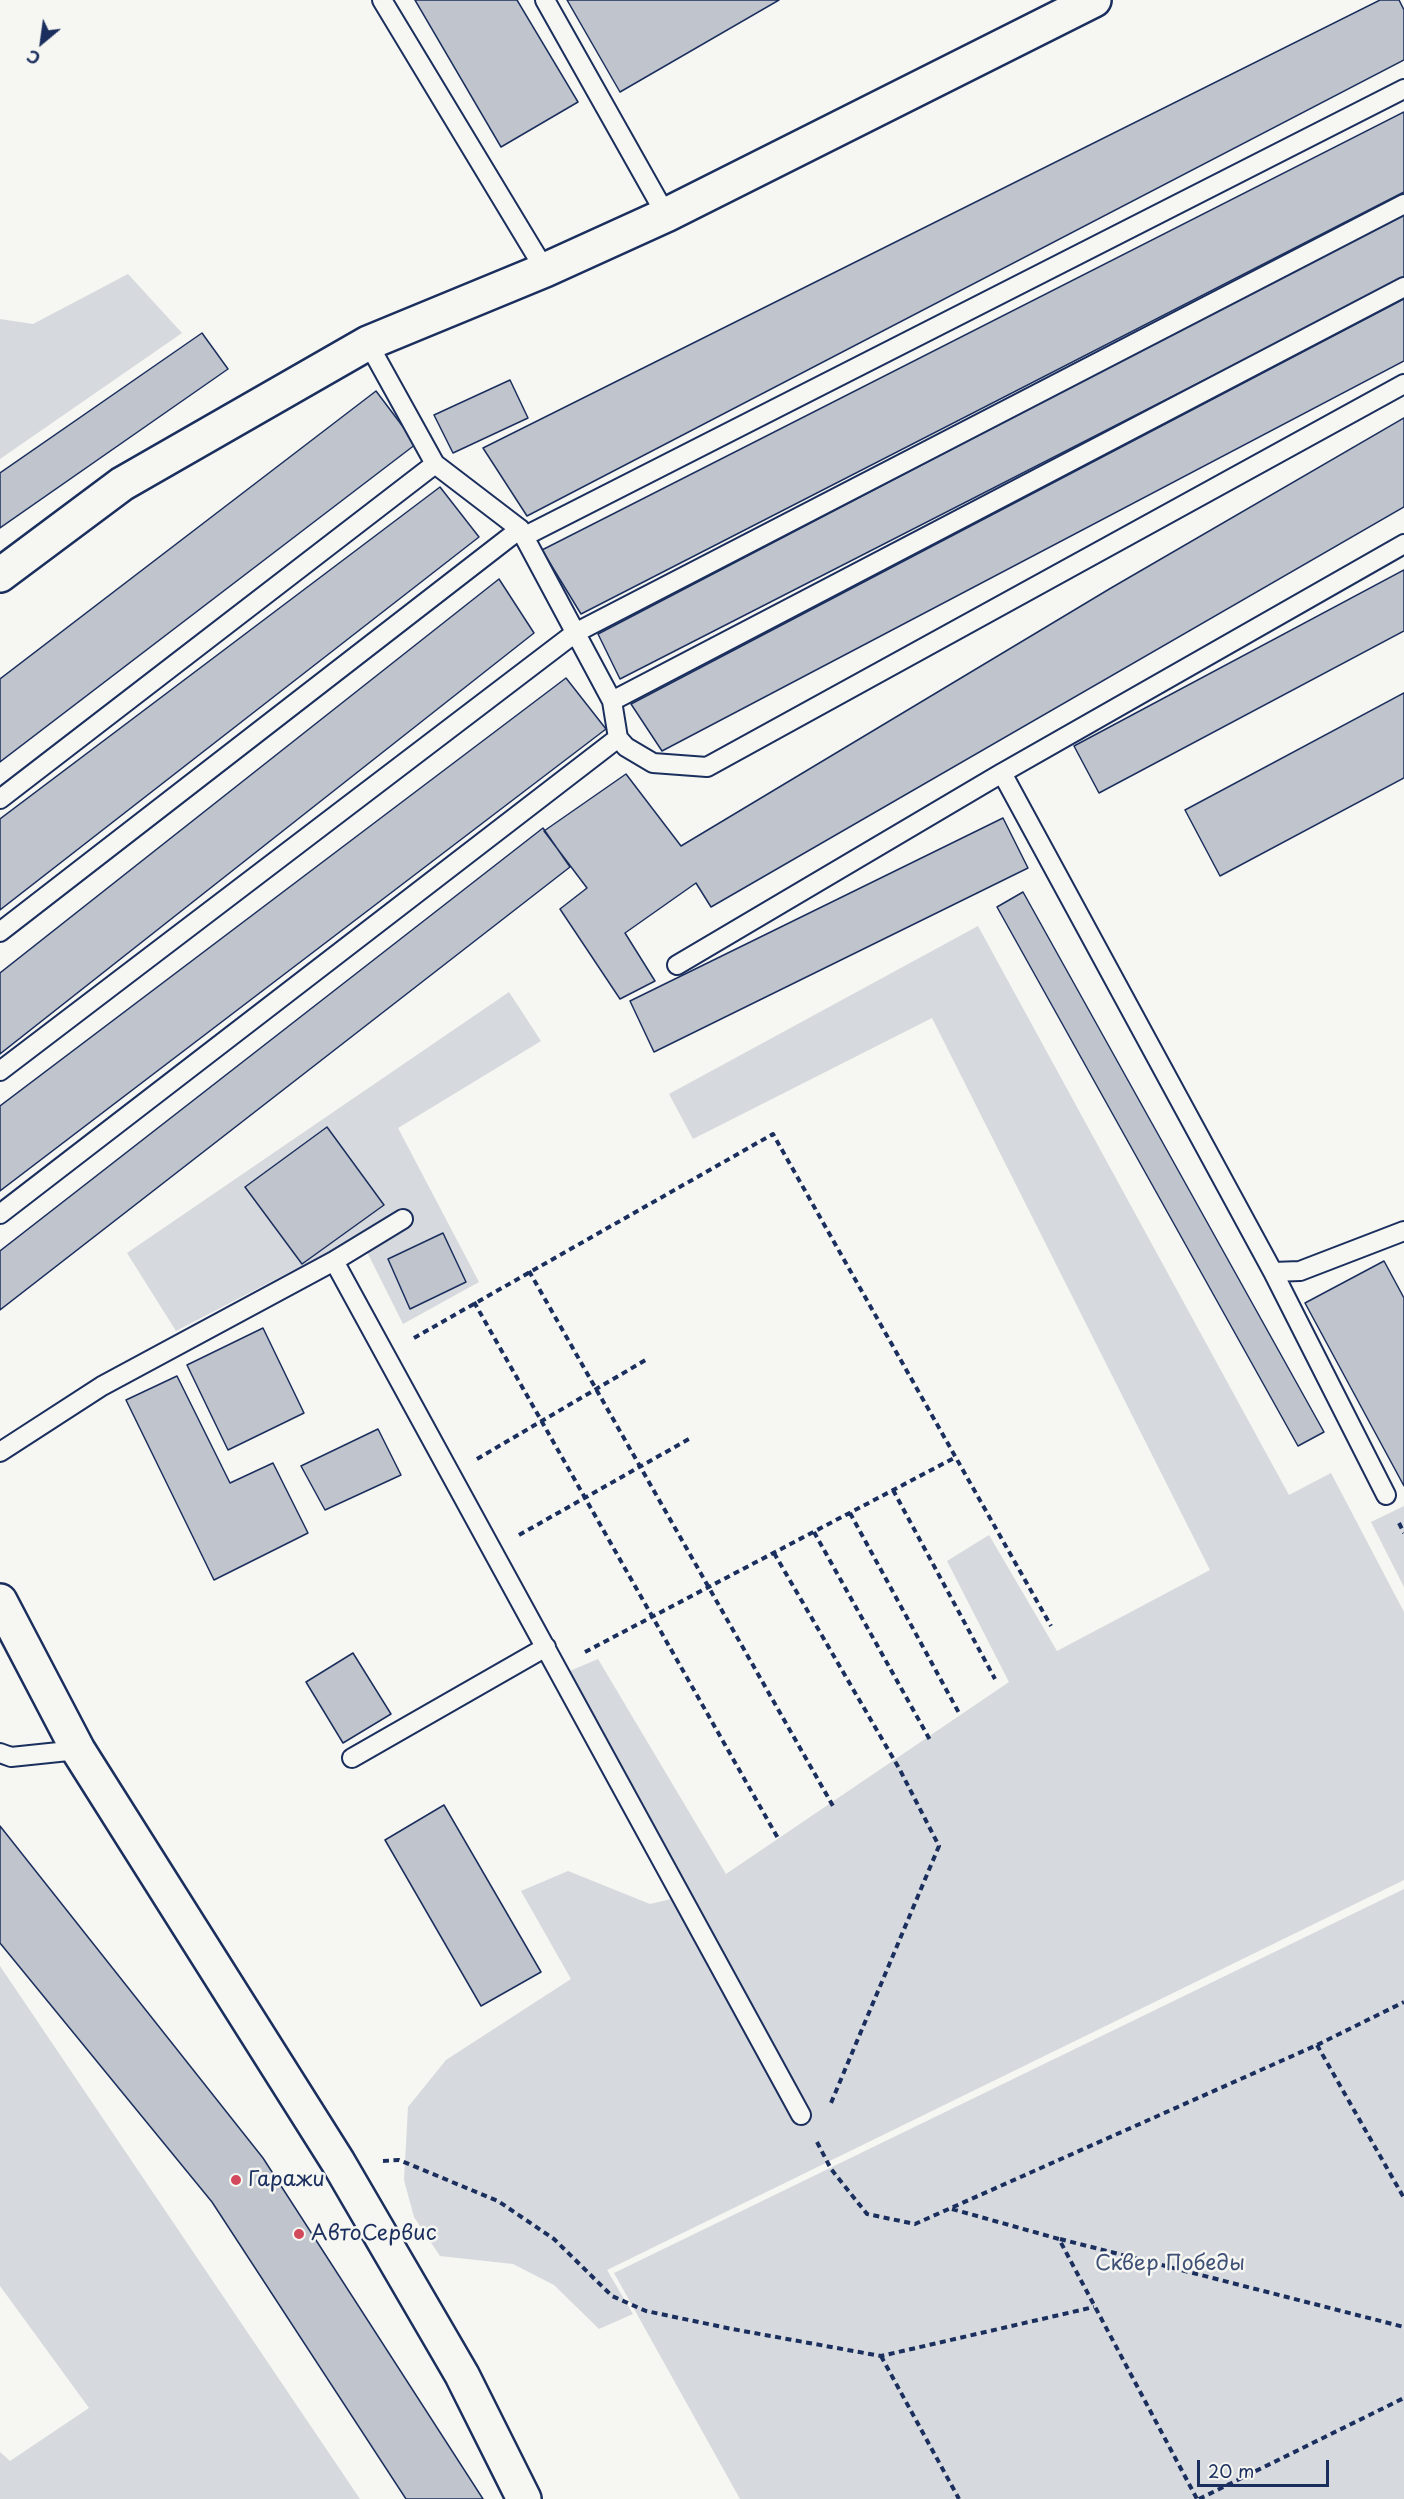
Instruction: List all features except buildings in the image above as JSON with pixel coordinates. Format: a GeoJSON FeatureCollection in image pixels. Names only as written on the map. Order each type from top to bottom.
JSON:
{"type":"FeatureCollection","features":[{"type":"Feature","properties":{"kind":"street"},"geometry":{"type":"LineString","coordinates":[[0,575],[122,484],[368,343],[545,270],[666,215],[1094,0]]}},
{"type":"Feature","properties":{"kind":"street"},"geometry":{"type":"LineString","coordinates":[[0,1601],[78,1750],[338,2162],[462,2375],[524,2499]]}},
{"type":"Feature","properties":{"kind":"lane"},"geometry":{"type":"LineString","coordinates":[[382,0],[545,270]]}},
{"type":"Feature","properties":{"kind":"lane"},"geometry":{"type":"LineString","coordinates":[[545,0],[666,215]]}},
{"type":"Feature","properties":{"kind":"lane"},"geometry":{"type":"LineString","coordinates":[[0,932],[522,533],[1404,89]]}},
{"type":"Feature","properties":{"kind":"lane"},"geometry":{"type":"LineString","coordinates":[[0,1071],[575,633],[1404,204]]}},
{"type":"Feature","properties":{"kind":"lane"},"geometry":{"type":"LineString","coordinates":[[612,701],[1404,286]]}},
{"type":"Feature","properties":{"kind":"lane"},"geometry":{"type":"LineString","coordinates":[[368,343],[435,464],[522,533],[612,701],[618,738],[627,747],[653,763],[707,767],[1404,384]]}},
{"type":"Feature","properties":{"kind":"lane"},"geometry":{"type":"LineString","coordinates":[[0,799],[435,464]]}},
{"type":"Feature","properties":{"kind":"lane"},"geometry":{"type":"LineString","coordinates":[[677,965],[1002,773],[1404,544]]}},
{"type":"Feature","properties":{"kind":"lane"},"geometry":{"type":"LineString","coordinates":[[0,1214],[618,738]]}},
{"type":"Feature","properties":{"kind":"lane"},"geometry":{"type":"LineString","coordinates":[[1002,773],[1273,1272],[1386,1495]]}},
{"type":"Feature","properties":{"kind":"lane"},"geometry":{"type":"LineString","coordinates":[[0,1452],[102,1386],[334,1261],[403,1219]]}},
{"type":"Feature","properties":{"kind":"lane"},"geometry":{"type":"LineString","coordinates":[[1273,1272],[1299,1271],[1404,1231]]}},
{"type":"Feature","properties":{"kind":"lane"},"geometry":{"type":"LineString","coordinates":[[334,1261],[801,2115]]}},
{"type":"Feature","properties":{"kind":"lane"},"geometry":{"type":"LineString","coordinates":[[352,1758],[546,1647]]}},
{"type":"Feature","properties":{"kind":"lane"},"geometry":{"type":"LineString","coordinates":[[0,1753],[11,1757],[78,1750]]}},
{"type":"Feature","properties":{"kind":"path"},"geometry":{"type":"LineString","coordinates":[[385,1356],[529,1270],[773,1134],[1051,1626]]}},
{"type":"Feature","properties":{"kind":"path"},"geometry":{"type":"LineString","coordinates":[[529,1270],[833,1806]]}},
{"type":"Feature","properties":{"kind":"path"},"geometry":{"type":"LineString","coordinates":[[474,1302],[779,1840]]}},
{"type":"Feature","properties":{"kind":"path"},"geometry":{"type":"LineString","coordinates":[[450,1474],[649,1358]]}},
{"type":"Feature","properties":{"kind":"path"},"geometry":{"type":"LineString","coordinates":[[492,1550],[689,1439]]}},
{"type":"Feature","properties":{"kind":"path"},"geometry":{"type":"LineString","coordinates":[[556,1668],[956,1457]]}},
{"type":"Feature","properties":{"kind":"path"},"geometry":{"type":"LineString","coordinates":[[892,1490],[995,1679]]}},
{"type":"Feature","properties":{"kind":"path"},"geometry":{"type":"LineString","coordinates":[[850,1513],[959,1713]]}},
{"type":"Feature","properties":{"kind":"path"},"geometry":{"type":"LineString","coordinates":[[814,1532],[930,1740]]}},
{"type":"Feature","properties":{"kind":"path"},"geometry":{"type":"LineString","coordinates":[[774,1553],[900,1770],[939,1846],[830,2107]]}},
{"type":"Feature","properties":{"kind":"path"},"geometry":{"type":"LineString","coordinates":[[801,2115],[831,2169],[867,2214],[915,2224],[1317,2045],[1404,2002]]}},
{"type":"Feature","properties":{"kind":"path"},"geometry":{"type":"LineString","coordinates":[[1317,2045],[1404,2198]]}},
{"type":"Feature","properties":{"kind":"path"},"geometry":{"type":"LineString","coordinates":[[338,2162],[399,2160],[498,2201],[554,2239],[612,2296],[646,2311],[881,2356],[1094,2307]]}},
{"type":"Feature","properties":{"kind":"path"},"geometry":{"type":"LineString","coordinates":[[952,2209],[1059,2239],[1404,2327]]}},
{"type":"Feature","properties":{"kind":"path"},"geometry":{"type":"LineString","coordinates":[[1059,2239],[1198,2499],[1404,2398]]}},
{"type":"Feature","properties":{"kind":"path"},"geometry":{"type":"LineString","coordinates":[[881,2356],[959,2499]]}},
{"type":"Feature","properties":{"kind":"green space"},"geometry":{"type":"Polygon","coordinates":[[[128,274],[182,333],[0,459],[0,319],[33,324],[128,274]]]}},
{"type":"Feature","properties":{"kind":"green space"},"geometry":{"type":"Polygon","coordinates":[[[978,926],[1289,1495],[1331,1473],[1404,1612],[1404,1880],[607,2270],[633,2314],[599,2329],[554,2285],[513,2264],[440,2256],[414,2217],[404,2180],[408,2107],[446,2060],[571,1979],[521,1891],[568,1871],[650,1904],[692,1894],[565,1673],[598,1659],[726,1874],[1009,1682],[947,1561],[989,1535],[1057,1651],[1210,1570],[932,1018],[693,1139],[669,1094],[978,926]]]}},
{"type":"Feature","properties":{"kind":"green space"},"geometry":{"type":"Polygon","coordinates":[[[509,992],[541,1041],[398,1128],[479,1282],[403,1324],[359,1236],[176,1331],[127,1253],[509,992]]]}},
{"type":"Feature","properties":{"kind":"green space"},"geometry":{"type":"Polygon","coordinates":[[[1404,1506],[1404,1587],[1371,1522],[1404,1506]]]}},
{"type":"Feature","properties":{"kind":"green space","name":"Сквер Победы"},"geometry":{"type":"Polygon","coordinates":[[[1404,1889],[1404,2499],[740,2499],[614,2273],[1404,1889]]]}},
{"type":"Feature","properties":{"kind":"green space"},"geometry":{"type":"Polygon","coordinates":[[[0,1966],[360,2499],[0,2499],[0,2452],[10,2461],[89,2408],[0,2286],[0,1966]]]}},
{"type":"Feature","properties":{"kind":"place","name":"Гаражи"},"geometry":{"type":"Point","coordinates":[236,2180]}},
{"type":"Feature","properties":{"kind":"place","name":"АвтоСервис"},"geometry":{"type":"Point","coordinates":[299,2234]}}]}
